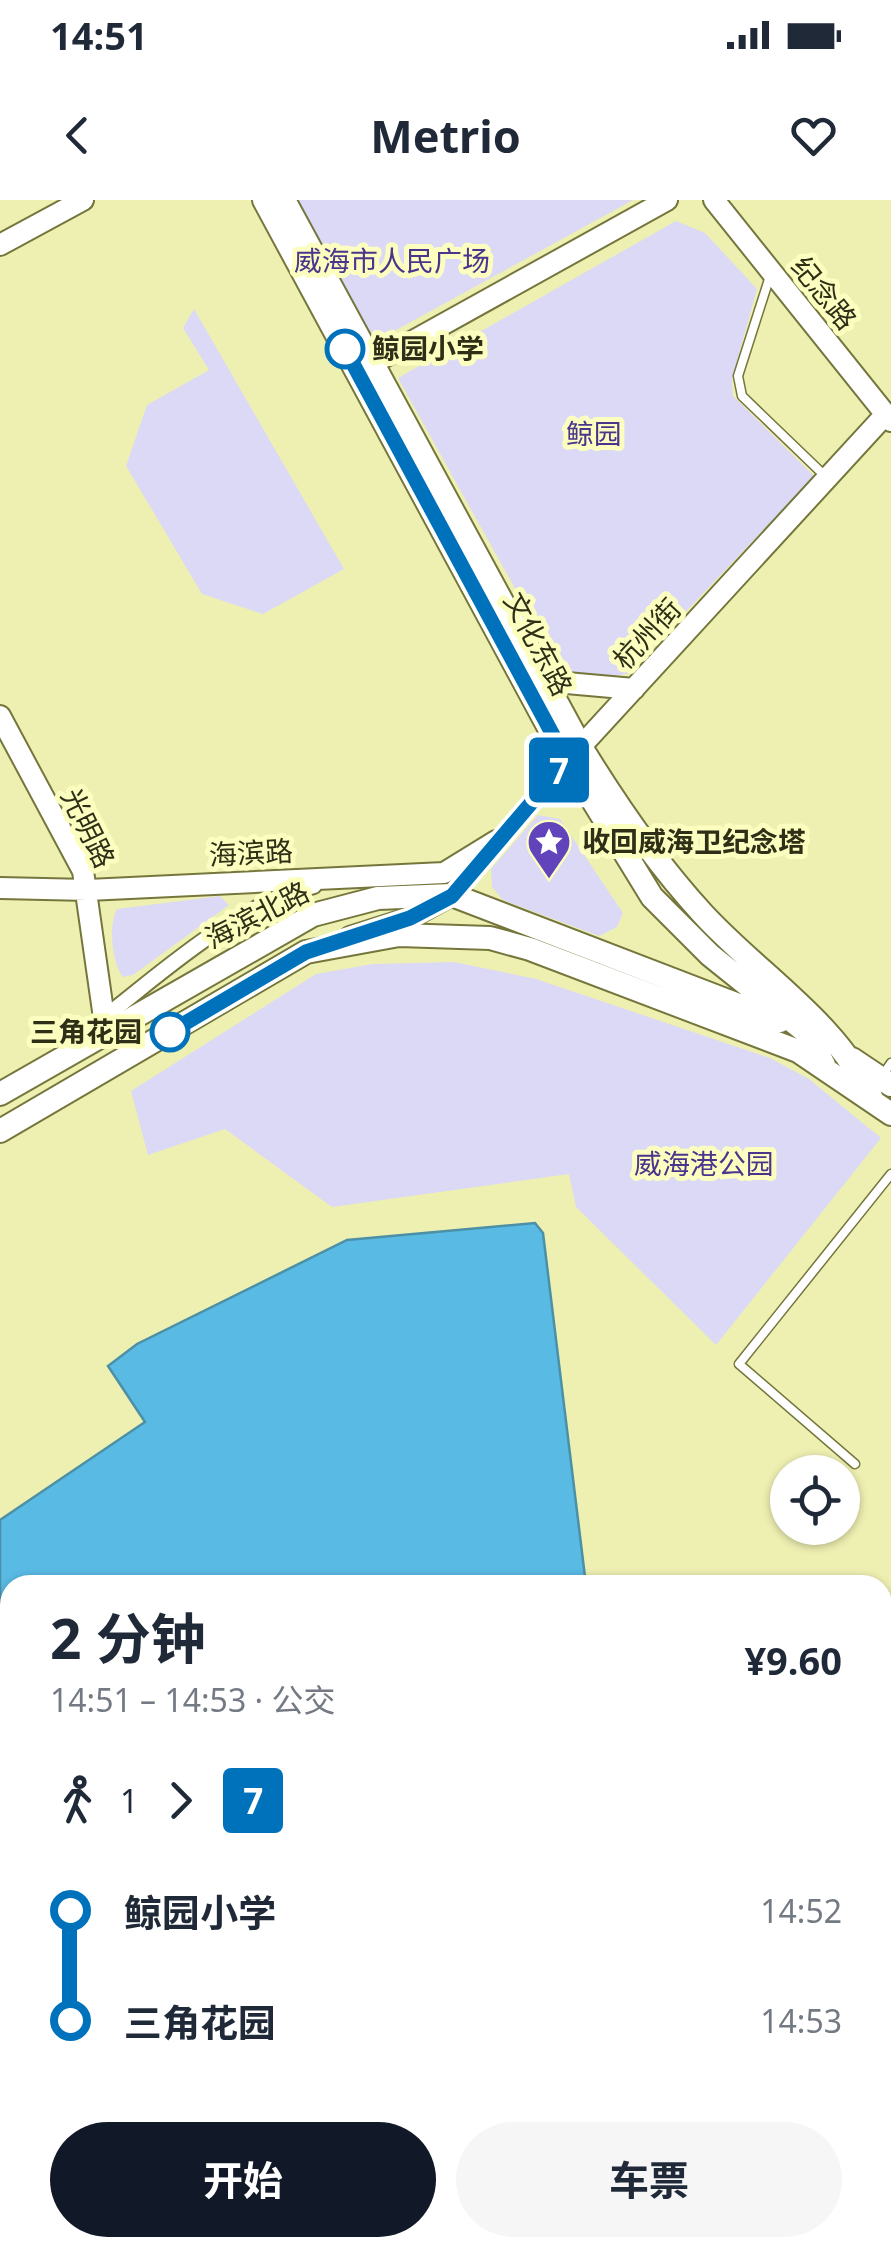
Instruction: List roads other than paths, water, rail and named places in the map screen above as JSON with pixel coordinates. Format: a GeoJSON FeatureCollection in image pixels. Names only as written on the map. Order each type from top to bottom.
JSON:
{"type":"FeatureCollection","features":[{"type":"Feature","properties":{"kind":"main road","name":"文化东路"},"geometry":{"type":"LineString","coordinates":[[269,202],[365,368],[652,897],[710,955],[807,1033],[824,1065]]}},
{"type":"Feature","properties":{"kind":"main road"},"geometry":{"type":"LineString","coordinates":[[365,368],[544,681],[574,754],[702,913],[855,1060]]}},
{"type":"Feature","properties":{"kind":"main road","name":"海滨北路"},"geometry":{"type":"LineString","coordinates":[[2,1092],[105,1025],[312,915],[378,898],[452,896],[807,1033],[884,1081],[891,1114]]}},
{"type":"Feature","properties":{"kind":"main road","name":"海滨北路"},"geometry":{"type":"LineString","coordinates":[[0,1131],[306,952],[399,935],[490,938],[691,1009],[824,1065],[884,1081]]}},
{"type":"Feature","properties":{"kind":"street"},"geometry":{"type":"LineString","coordinates":[[0,245],[82,200]]}},
{"type":"Feature","properties":{"kind":"street"},"geometry":{"type":"LineString","coordinates":[[365,368],[668,200]]}},
{"type":"Feature","properties":{"kind":"street","name":"纪念路"},"geometry":{"type":"LineString","coordinates":[[714,200],[890,415]]}},
{"type":"Feature","properties":{"kind":"street","name":"杭州街"},"geometry":{"type":"LineString","coordinates":[[452,896],[574,754],[890,415]]}},
{"type":"Feature","properties":{"kind":"street"},"geometry":{"type":"LineString","coordinates":[[544,681],[634,690]]}},
{"type":"Feature","properties":{"kind":"street","name":"光明路"},"geometry":{"type":"LineString","coordinates":[[0,716],[83,871],[105,1025]]}},
{"type":"Feature","properties":{"kind":"street","name":"海滨路"},"geometry":{"type":"LineString","coordinates":[[0,888],[88,890],[444,873],[496,841]]}},
{"type":"Feature","properties":{"kind":"street"},"geometry":{"type":"LineString","coordinates":[[105,1025],[183,955],[274,896],[348,876]]}},
{"type":"Feature","properties":{"kind":"street"},"geometry":{"type":"LineString","coordinates":[[306,952],[410,918],[452,896]]}},
{"type":"Feature","properties":{"kind":"lane"},"geometry":{"type":"LineString","coordinates":[[772,272],[738,376],[742,396],[827,479]]}},
{"type":"Feature","properties":{"kind":"lane"},"geometry":{"type":"LineString","coordinates":[[845,1455],[739,1364],[891,1174]]}},
{"type":"Feature","properties":{"kind":"water"},"geometry":{"type":"Polygon","coordinates":[[[535,1223],[543,1233],[585,1575],[0,1575],[0,1520],[145,1422],[108,1366],[137,1344],[347,1240],[535,1223]]]}},
{"type":"Feature","properties":{"kind":"place","name":"鲸园小学"},"geometry":{"type":"Point","coordinates":[345,349]}},
{"type":"Feature","properties":{"kind":"place","name":"收回威海卫纪念塔"},"geometry":{"type":"Point","coordinates":[549,880]}},
{"type":"Feature","properties":{"kind":"place","name":"三角花园"},"geometry":{"type":"Point","coordinates":[170,1032]}},
{"type":"Feature","properties":{"kind":"park label","name":"威海市人民广场"},"geometry":{"type":"Point","coordinates":[392,261]}},
{"type":"Feature","properties":{"kind":"park label","name":"鲸园"},"geometry":{"type":"Point","coordinates":[594,434]}},
{"type":"Feature","properties":{"kind":"park label","name":"威海港公园"},"geometry":{"type":"Point","coordinates":[704,1164]}}]}
